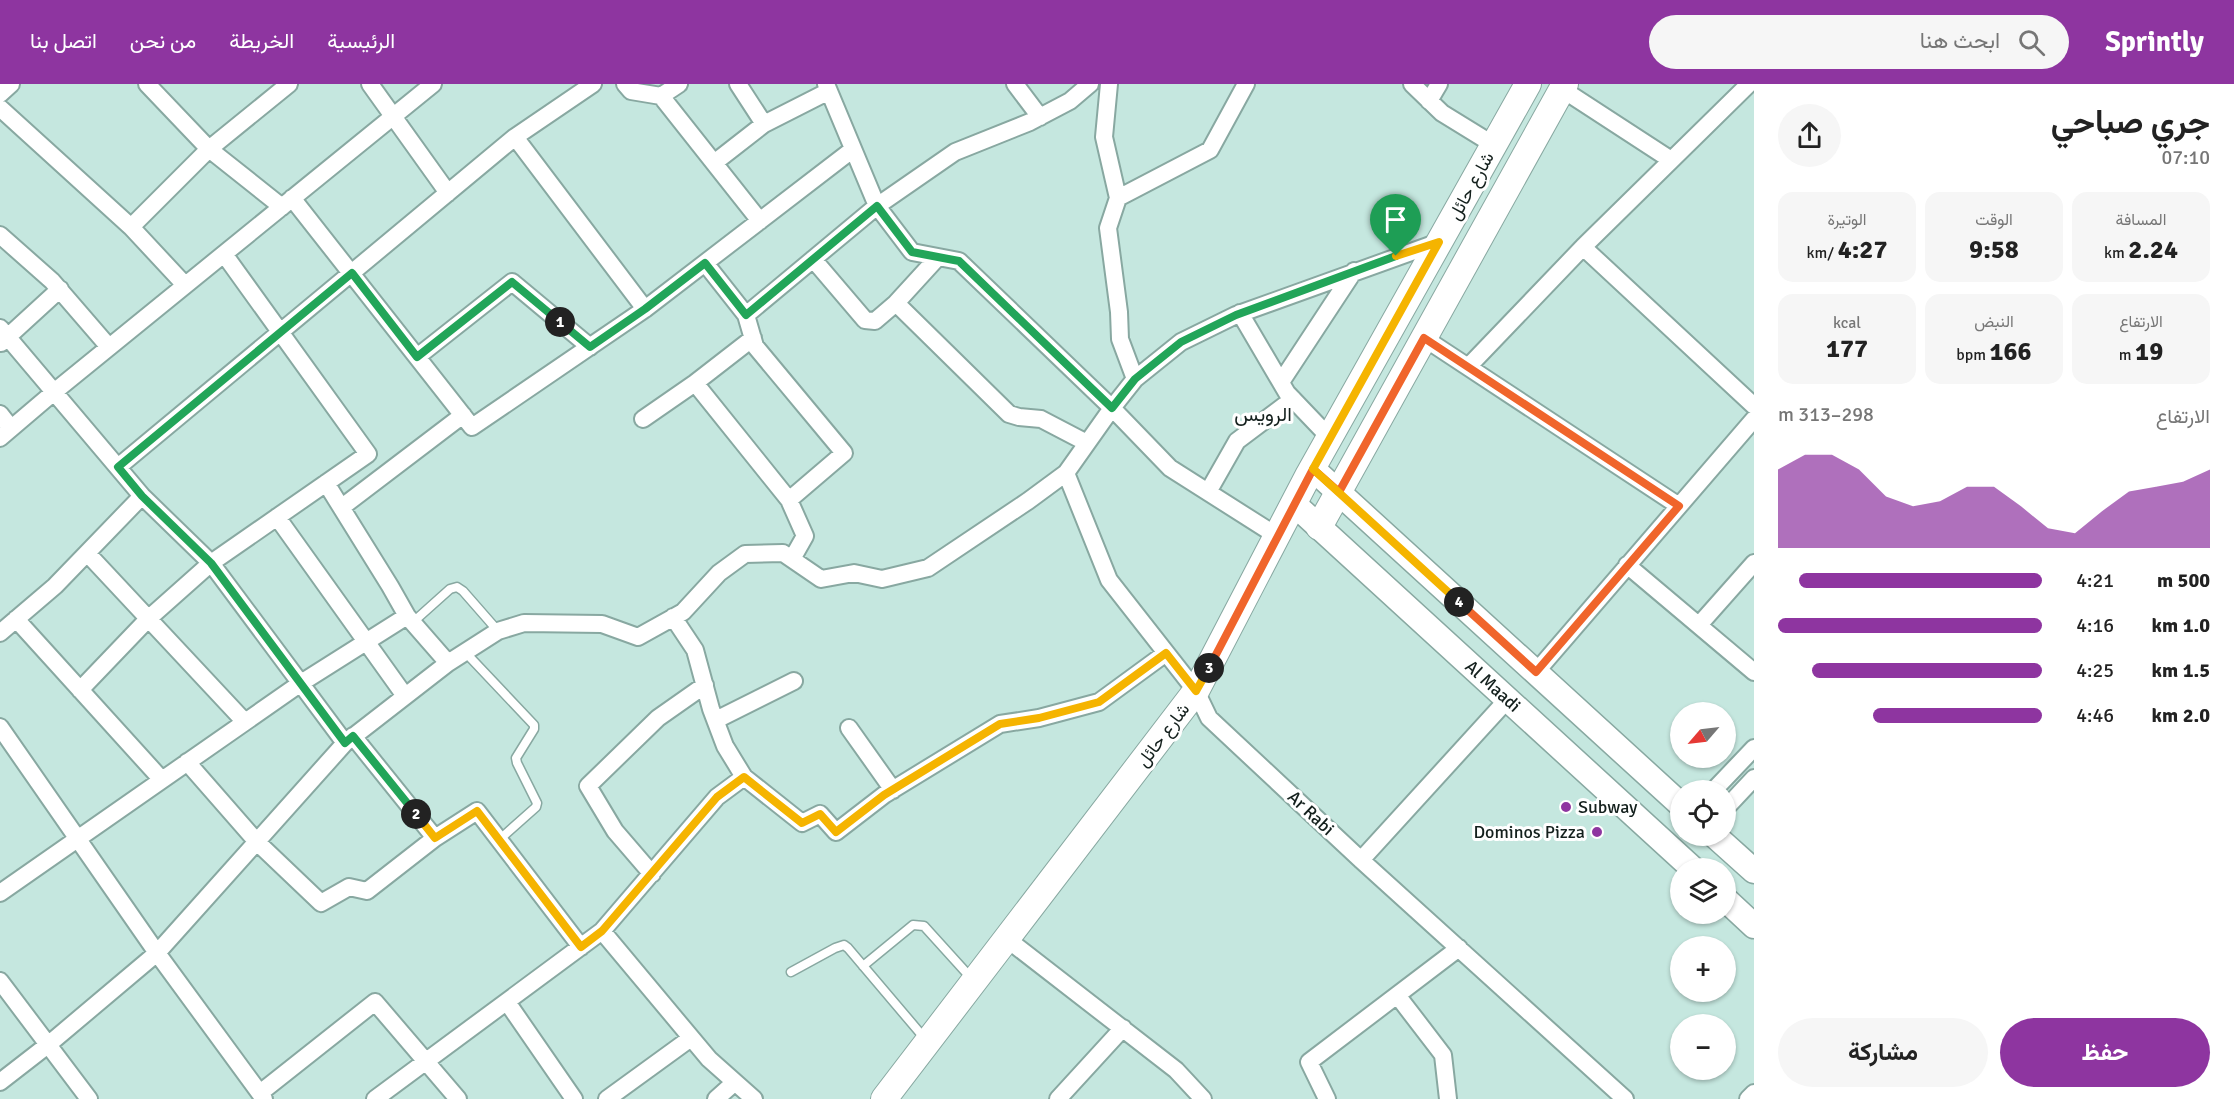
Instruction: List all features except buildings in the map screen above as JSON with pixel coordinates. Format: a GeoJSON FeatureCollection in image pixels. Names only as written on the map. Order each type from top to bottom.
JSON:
{"type":"FeatureCollection","features":[{"type":"Feature","properties":{"kind":"main road","name":"شارع حائل"},"geometry":{"type":"LineString","coordinates":[[885,1099],[1196,691],[1313,469],[1528,84]]}},
{"type":"Feature","properties":{"kind":"main road","name":"شارع حائل"},"geometry":{"type":"LineString","coordinates":[[1318,527],[1564,86]]}},
{"type":"Feature","properties":{"kind":"street"},"geometry":{"type":"LineString","coordinates":[[0,94],[11,84]]}},
{"type":"Feature","properties":{"kind":"street"},"geometry":{"type":"LineString","coordinates":[[131,227],[208,149],[289,84]]}},
{"type":"Feature","properties":{"kind":"street"},"geometry":{"type":"LineString","coordinates":[[370,84],[448,193]]}},
{"type":"Feature","properties":{"kind":"street"},"geometry":{"type":"LineString","coordinates":[[0,414],[6,433],[109,346],[433,84]]}},
{"type":"Feature","properties":{"kind":"street"},"geometry":{"type":"LineString","coordinates":[[118,467],[515,137],[593,84]]}},
{"type":"Feature","properties":{"kind":"street"},"geometry":{"type":"LineString","coordinates":[[625,84],[631,92],[662,96],[679,84]]}},
{"type":"Feature","properties":{"kind":"street"},"geometry":{"type":"LineString","coordinates":[[738,84],[764,124]]}},
{"type":"Feature","properties":{"kind":"street"},"geometry":{"type":"LineString","coordinates":[[1014,84],[1040,117]]}},
{"type":"Feature","properties":{"kind":"street"},"geometry":{"type":"LineString","coordinates":[[746,315],[877,206],[955,152],[1040,117],[1070,101],[1090,84]]}},
{"type":"Feature","properties":{"kind":"street"},"geometry":{"type":"LineString","coordinates":[[1109,84],[1104,137],[1118,198],[1108,228],[1119,312],[1120,339],[1135,379]]}},
{"type":"Feature","properties":{"kind":"street"},"geometry":{"type":"LineString","coordinates":[[1118,198],[1210,150],[1246,84]]}},
{"type":"Feature","properties":{"kind":"street"},"geometry":{"type":"LineString","coordinates":[[1412,84],[1442,113],[1494,145]]}},
{"type":"Feature","properties":{"kind":"street"},"geometry":{"type":"LineString","coordinates":[[1429,101],[1438,84]]}},
{"type":"Feature","properties":{"kind":"street"},"geometry":{"type":"LineString","coordinates":[[1468,367],[1583,247],[1749,84]]}},
{"type":"Feature","properties":{"kind":"street"},"geometry":{"type":"LineString","coordinates":[[1564,86],[1671,160]]}},
{"type":"Feature","properties":{"kind":"street"},"geometry":{"type":"LineString","coordinates":[[154,87],[208,149],[287,203],[352,273],[472,427],[645,309],[852,150]]}},
{"type":"Feature","properties":{"kind":"street"},"geometry":{"type":"LineString","coordinates":[[714,163],[764,124],[828,87],[877,206],[912,252],[959,261],[1112,408],[1170,468],[1277,536]]}},
{"type":"Feature","properties":{"kind":"street"},"geometry":{"type":"LineString","coordinates":[[662,96],[760,221]]}},
{"type":"Feature","properties":{"kind":"street"},"geometry":{"type":"LineString","coordinates":[[0,108],[131,227],[185,285]]}},
{"type":"Feature","properties":{"kind":"street"},"geometry":{"type":"LineString","coordinates":[[515,137],[645,309]]}},
{"type":"Feature","properties":{"kind":"street"},"geometry":{"type":"LineString","coordinates":[[0,235],[60,289],[109,346]]}},
{"type":"Feature","properties":{"kind":"street"},"geometry":{"type":"LineString","coordinates":[[0,1082],[49,1044],[156,953],[349,740],[448,663],[498,631],[524,623],[602,624],[638,637],[683,612],[718,573],[745,554],[783,553],[821,579],[854,573],[882,579],[927,568],[1066,474],[1135,379],[1181,342],[1240,313],[1439,242]]}},
{"type":"Feature","properties":{"kind":"street"},"geometry":{"type":"LineString","coordinates":[[1583,247],[1754,406]]}},
{"type":"Feature","properties":{"kind":"street"},"geometry":{"type":"LineString","coordinates":[[80,690],[148,619],[211,563],[368,454],[224,254]]}},
{"type":"Feature","properties":{"kind":"street"},"geometry":{"type":"LineString","coordinates":[[813,259],[865,320],[875,321],[896,303],[938,257]]}},
{"type":"Feature","properties":{"kind":"street"},"geometry":{"type":"LineString","coordinates":[[705,263],[746,315],[755,346],[844,453],[789,500]]}},
{"type":"Feature","properties":{"kind":"street"},"geometry":{"type":"LineString","coordinates":[[1281,382],[1354,271]]}},
{"type":"Feature","properties":{"kind":"street"},"geometry":{"type":"LineString","coordinates":[[417,357],[512,282],[590,347]]}},
{"type":"Feature","properties":{"kind":"street"},"geometry":{"type":"LineString","coordinates":[[60,289],[3,336],[142,496],[211,563],[300,683],[435,838]]}},
{"type":"Feature","properties":{"kind":"street"},"geometry":{"type":"LineString","coordinates":[[896,303],[1009,414],[1041,419],[1087,443]]}},
{"type":"Feature","properties":{"kind":"street"},"geometry":{"type":"LineString","coordinates":[[1240,313],[1293,399],[1330,438]]}},
{"type":"Feature","properties":{"kind":"street"},"geometry":{"type":"LineString","coordinates":[[643,419],[753,338]]}},
{"type":"Feature","properties":{"kind":"street"},"geometry":{"type":"LineString","coordinates":[[1424,338],[1679,506]]}},
{"type":"Feature","properties":{"kind":"street"},"geometry":{"type":"LineString","coordinates":[[694,383],[789,500],[805,536],[792,560]]}},
{"type":"Feature","properties":{"kind":"street"},"geometry":{"type":"LineString","coordinates":[[1209,492],[1237,441],[1293,399]]}},
{"type":"Feature","properties":{"kind":"street"},"geometry":{"type":"LineString","coordinates":[[342,507],[463,415]]}},
{"type":"Feature","properties":{"kind":"street"},"geometry":{"type":"LineString","coordinates":[[1536,672],[1754,419]]}},
{"type":"Feature","properties":{"kind":"street"},"geometry":{"type":"LineString","coordinates":[[1313,469],[1670,795]]}},
{"type":"Feature","properties":{"kind":"street","name":"Ar Rabi"},"geometry":{"type":"LineString","coordinates":[[1066,474],[1109,580],[1196,691],[1209,718],[1617,1097]]}},
{"type":"Feature","properties":{"kind":"street"},"geometry":{"type":"LineString","coordinates":[[326,483],[409,620],[448,663]]}},
{"type":"Feature","properties":{"kind":"street"},"geometry":{"type":"LineString","coordinates":[[0,633],[56,586],[142,496]]}},
{"type":"Feature","properties":{"kind":"street","name":"Al Maadi"},"geometry":{"type":"LineString","coordinates":[[1294,504],[1681,858]]}},
{"type":"Feature","properties":{"kind":"street"},"geometry":{"type":"LineString","coordinates":[[277,517],[405,696]]}},
{"type":"Feature","properties":{"kind":"street"},"geometry":{"type":"LineString","coordinates":[[87,553],[244,722]]}},
{"type":"Feature","properties":{"kind":"street"},"geometry":{"type":"LineString","coordinates":[[1699,625],[1754,563]]}},
{"type":"Feature","properties":{"kind":"street"},"geometry":{"type":"LineString","coordinates":[[1627,565],[1754,672]]}},
{"type":"Feature","properties":{"kind":"street"},"geometry":{"type":"LineString","coordinates":[[673,618],[694,650],[725,746],[744,777],[802,823],[820,814],[836,832],[893,790],[1000,724],[1039,718],[1099,702],[1166,653]]}},
{"type":"Feature","properties":{"kind":"street"},"geometry":{"type":"LineString","coordinates":[[16,619],[162,780]]}},
{"type":"Feature","properties":{"kind":"street"},"geometry":{"type":"LineString","coordinates":[[0,893],[300,683],[366,642],[409,620]]}},
{"type":"Feature","properties":{"kind":"street"},"geometry":{"type":"LineString","coordinates":[[716,720],[794,681]]}},
{"type":"Feature","properties":{"kind":"street"},"geometry":{"type":"LineString","coordinates":[[652,874],[615,831],[588,786],[658,718],[705,685]]}},
{"type":"Feature","properties":{"kind":"street"},"geometry":{"type":"LineString","coordinates":[[1361,860],[1508,700]]}},
{"type":"Feature","properties":{"kind":"street"},"geometry":{"type":"LineString","coordinates":[[0,727],[156,953],[262,1096],[375,1002],[427,1060],[458,1099]]}},
{"type":"Feature","properties":{"kind":"street"},"geometry":{"type":"LineString","coordinates":[[849,728],[893,790]]}},
{"type":"Feature","properties":{"kind":"street"},"geometry":{"type":"LineString","coordinates":[[1724,780],[1754,748]]}},
{"type":"Feature","properties":{"kind":"street"},"geometry":{"type":"LineString","coordinates":[[188,762],[256,842],[321,903],[349,887],[367,891],[435,838],[477,811],[581,947]]}},
{"type":"Feature","properties":{"kind":"street"},"geometry":{"type":"LineString","coordinates":[[375,1099],[602,931],[717,797],[744,777]]}},
{"type":"Feature","properties":{"kind":"street"},"geometry":{"type":"LineString","coordinates":[[1736,797],[1754,778]]}},
{"type":"Feature","properties":{"kind":"street"},"geometry":{"type":"LineString","coordinates":[[1726,846],[1754,871]]}},
{"type":"Feature","properties":{"kind":"street"},"geometry":{"type":"LineString","coordinates":[[1736,909],[1754,926]]}},
{"type":"Feature","properties":{"kind":"street"},"geometry":{"type":"LineString","coordinates":[[602,931],[709,1059],[754,1099]]}},
{"type":"Feature","properties":{"kind":"street"},"geometry":{"type":"LineString","coordinates":[[1007,939],[1176,1070],[1203,1099]]}},
{"type":"Feature","properties":{"kind":"street"},"geometry":{"type":"LineString","coordinates":[[1327,1099],[1309,1062],[1459,948]]}},
{"type":"Feature","properties":{"kind":"street"},"geometry":{"type":"LineString","coordinates":[[0,981],[89,1099]]}},
{"type":"Feature","properties":{"kind":"street"},"geometry":{"type":"LineString","coordinates":[[1397,995],[1443,1055],[1448,1099]]}},
{"type":"Feature","properties":{"kind":"street"},"geometry":{"type":"LineString","coordinates":[[507,1002],[574,1099]]}},
{"type":"Feature","properties":{"kind":"street"},"geometry":{"type":"LineString","coordinates":[[1058,1099],[1123,1028]]}},
{"type":"Feature","properties":{"kind":"street"},"geometry":{"type":"LineString","coordinates":[[608,1099],[691,1038]]}},
{"type":"Feature","properties":{"kind":"street"},"geometry":{"type":"LineString","coordinates":[[717,1099],[735,1082]]}},
{"type":"Feature","properties":{"kind":"street"},"geometry":{"type":"LineString","coordinates":[[1748,1099],[1754,1093]]}},
{"type":"Feature","properties":{"kind":"lane"},"geometry":{"type":"LineString","coordinates":[[409,620],[450,588],[457,587],[498,631]]}},
{"type":"Feature","properties":{"kind":"lane"},"geometry":{"type":"LineString","coordinates":[[465,652],[534,724],[534,729],[516,758],[537,803],[536,807],[499,840]]}},
{"type":"Feature","properties":{"kind":"lane"},"geometry":{"type":"LineString","coordinates":[[863,966],[913,925],[918,924],[924,926],[974,982]]}},
{"type":"Feature","properties":{"kind":"lane"},"geometry":{"type":"LineString","coordinates":[[791,972],[844,945],[928,1042]]}},
{"type":"Feature","properties":{"kind":"place","name":"Subway"},"geometry":{"type":"Point","coordinates":[1566,807]}},
{"type":"Feature","properties":{"kind":"place","name":"Dominos Pizza"},"geometry":{"type":"Point","coordinates":[1597,832]}},
{"type":"Feature","properties":{"kind":"district","name":"الرويس"},"geometry":{"type":"Point","coordinates":[1263,414]}},
{"type":"Feature","properties":{"kind":"route"},"geometry":{"type":"LineString","coordinates":[[1396,256],[1236,315],[1181,342],[1135,379],[1112,408],[959,261],[912,252],[877,206],[746,315],[705,263],[590,347],[512,282],[417,357],[352,273],[118,467],[142,496],[211,563],[345,743],[353,736],[435,838],[477,811],[581,947],[602,931],[717,797],[744,777],[802,823],[820,814],[836,832],[884,795],[1000,724],[1039,718],[1099,702],[1166,653],[1196,691],[1309,474],[1313,469],[1339,492],[1424,338],[1679,506],[1536,672],[1313,469],[1439,242],[1396,256]]}}]}
